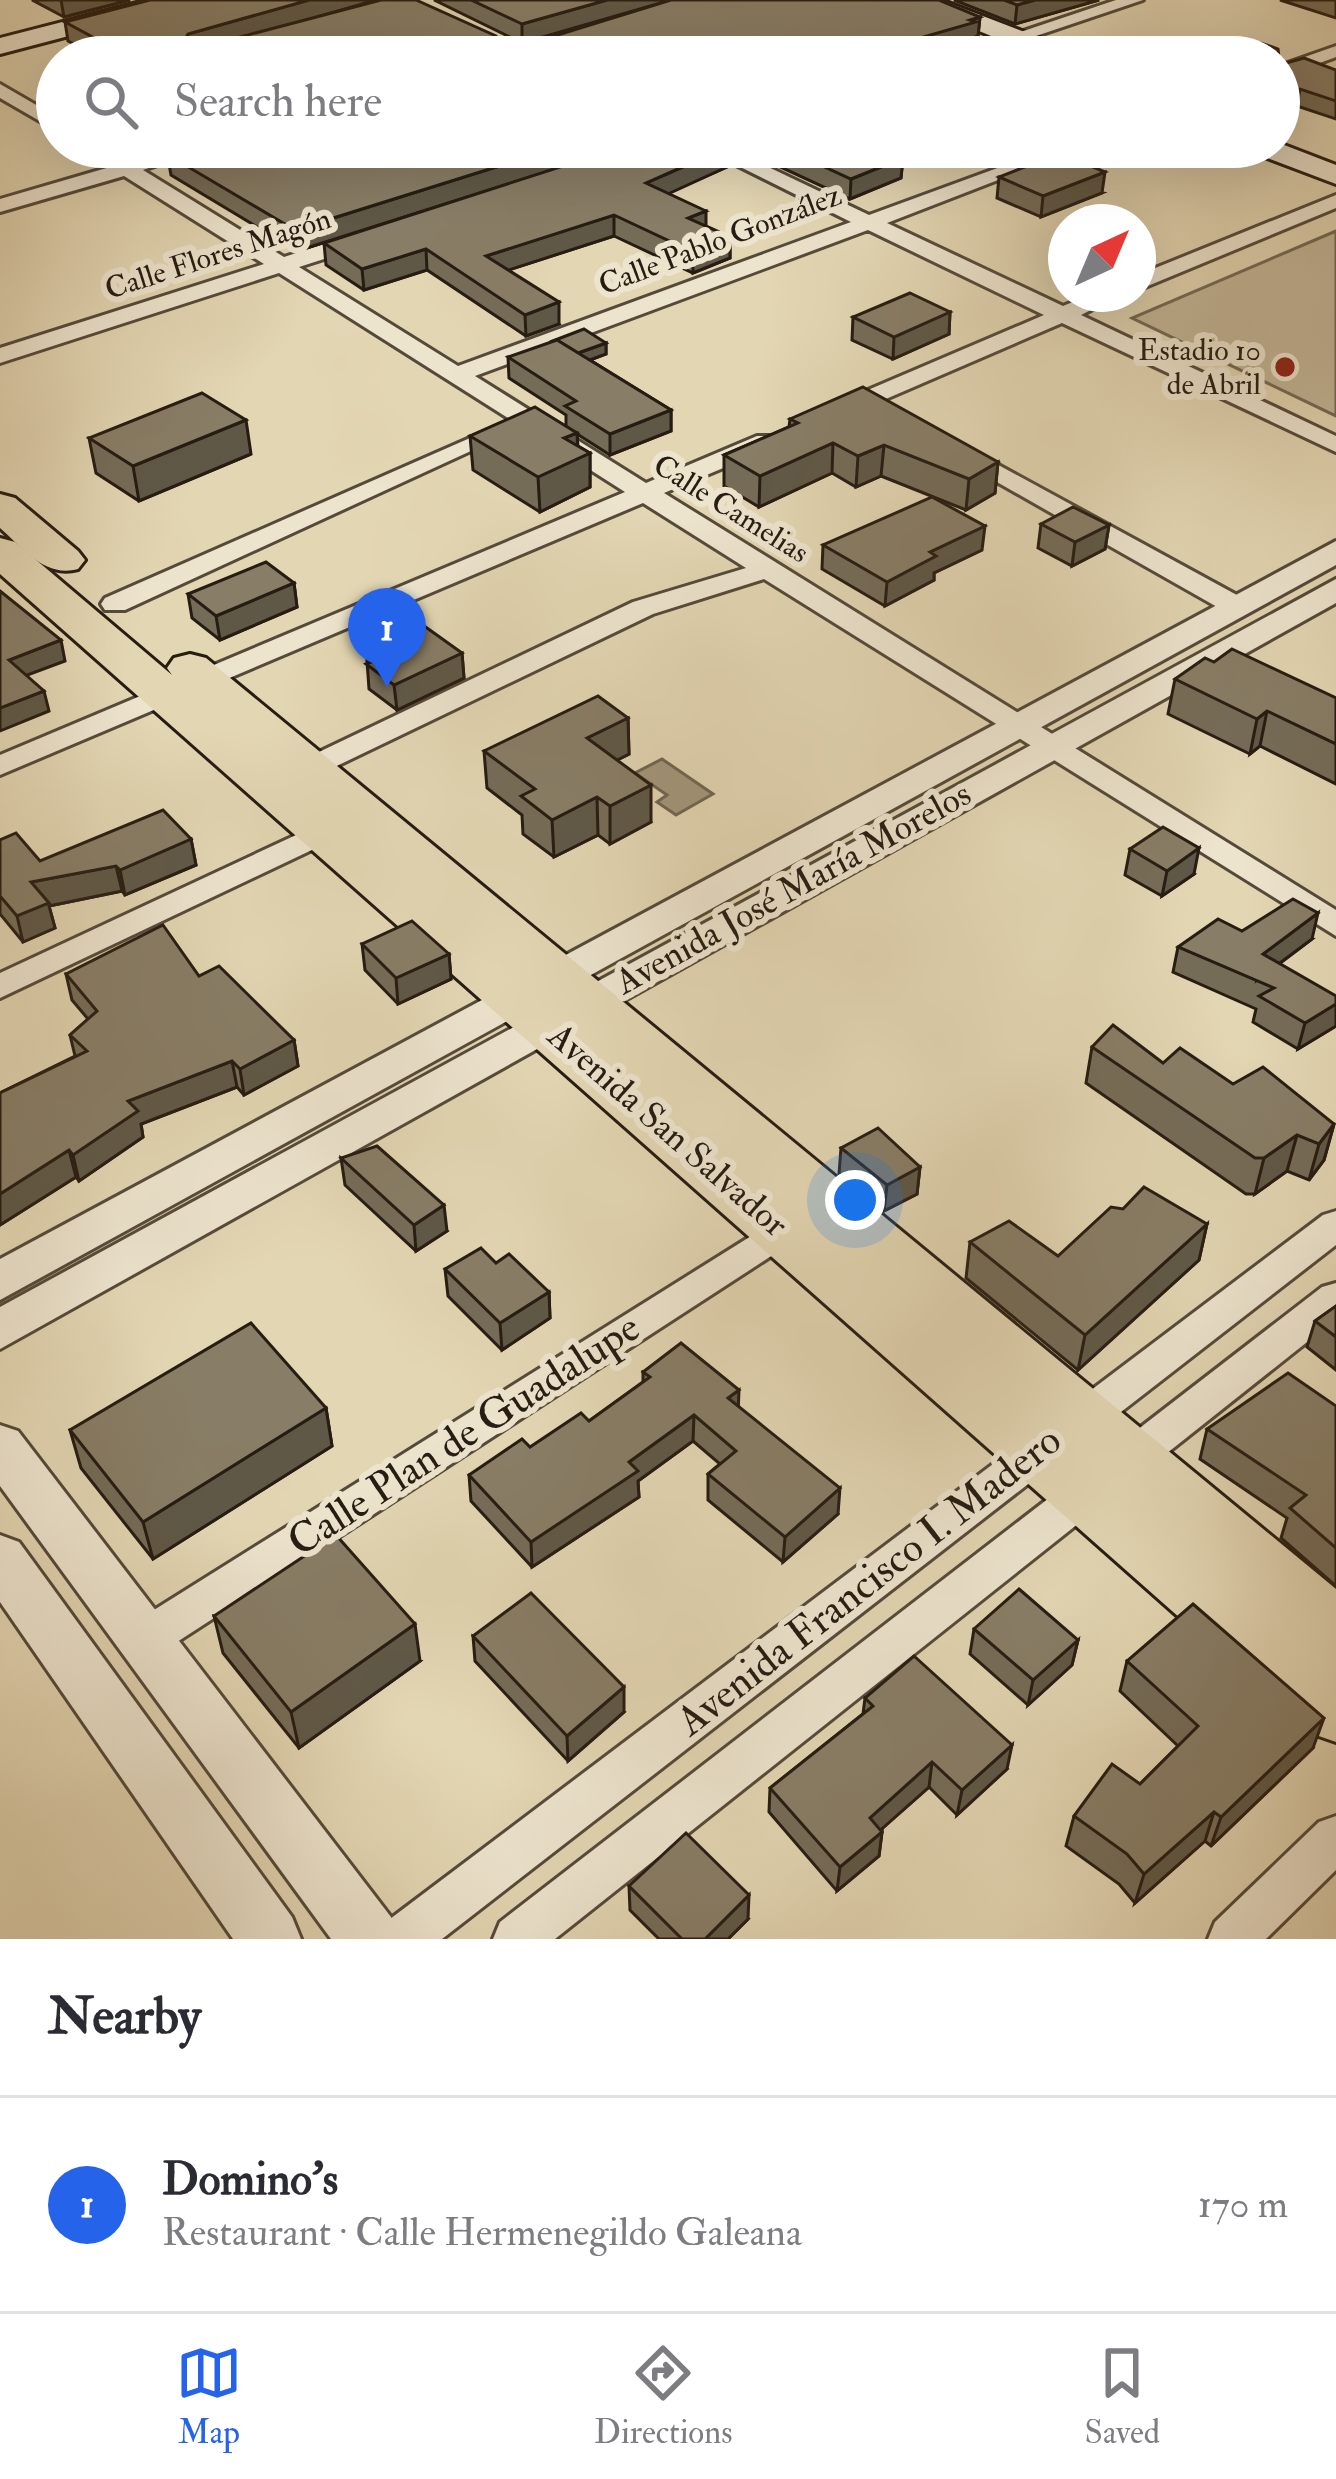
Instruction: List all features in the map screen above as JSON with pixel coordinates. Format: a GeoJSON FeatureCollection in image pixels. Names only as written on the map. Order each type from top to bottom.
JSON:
{"type":"FeatureCollection","features":[{"type":"Feature","properties":{"kind":"main road"},"geometry":{"type":"LineString","coordinates":[[0,32],[124,0]]}},
{"type":"Feature","properties":{"kind":"main road"},"geometry":{"type":"LineString","coordinates":[[39,36],[178,0]]}},
{"type":"Feature","properties":{"kind":"main road"},"geometry":{"type":"LineString","coordinates":[[889,0],[989,36]]}},
{"type":"Feature","properties":{"kind":"main road"},"geometry":{"type":"LineString","coordinates":[[917,0],[995,36]]}},
{"type":"Feature","properties":{"kind":"main road"},"geometry":{"type":"LineString","coordinates":[[0,46],[36,37]]}},
{"type":"Feature","properties":{"kind":"main road"},"geometry":{"type":"LineString","coordinates":[[1300,148],[1336,162]]}},
{"type":"Feature","properties":{"kind":"main road"},"geometry":{"type":"LineString","coordinates":[[1300,161],[1336,175]]}},
{"type":"Feature","properties":{"kind":"main road","name":"Avenida San Salvador"},"geometry":{"type":"LineString","coordinates":[[0,507],[115,604],[186,688],[324,832],[550,1000],[1109,1476],[1336,1632]]}},
{"type":"Feature","properties":{"kind":"main road","name":"Avenida San Salvador"},"geometry":{"type":"LineString","coordinates":[[8,568],[309,768],[783,1230],[1059,1434]]}},
{"type":"Feature","properties":{"kind":"main road","name":"Avenida San Salvador"},"geometry":{"type":"LineString","coordinates":[[1109,1476],[1336,1709]]}},
{"type":"Feature","properties":{"kind":"street"},"geometry":{"type":"LineString","coordinates":[[1042,36],[1134,0]]}},
{"type":"Feature","properties":{"kind":"street"},"geometry":{"type":"LineString","coordinates":[[1300,64],[1336,51]]}},
{"type":"Feature","properties":{"kind":"street"},"geometry":{"type":"LineString","coordinates":[[0,91],[36,112]]}},
{"type":"Feature","properties":{"kind":"street"},"geometry":{"type":"LineString","coordinates":[[0,111],[36,101]]}},
{"type":"Feature","properties":{"kind":"street"},"geometry":{"type":"LineString","coordinates":[[0,206],[129,168]]}},
{"type":"Feature","properties":{"kind":"street"},"geometry":{"type":"LineString","coordinates":[[754,168],[1336,445]]}},
{"type":"Feature","properties":{"kind":"street","name":"Calle Pablo González"},"geometry":{"type":"LineString","coordinates":[[458,374],[1014,168]]}},
{"type":"Feature","properties":{"kind":"street","name":"Calle Camelias"},"geometry":{"type":"LineString","coordinates":[[126,169],[1336,925]]}},
{"type":"Feature","properties":{"kind":"street"},"geometry":{"type":"LineString","coordinates":[[1156,276],[1336,201]]}},
{"type":"Feature","properties":{"kind":"street","name":"Calle Flores Magón"},"geometry":{"type":"LineString","coordinates":[[0,356],[393,230]]}},
{"type":"Feature","properties":{"kind":"street"},"geometry":{"type":"LineString","coordinates":[[0,766],[796,429],[877,405],[1067,312]]}},
{"type":"Feature","properties":{"kind":"street"},"geometry":{"type":"LineString","coordinates":[[115,604],[529,419]]}},
{"type":"Feature","properties":{"kind":"street"},"geometry":{"type":"LineString","coordinates":[[928,434],[1236,605]]}},
{"type":"Feature","properties":{"kind":"street","name":"Avenida José María Morelos"},"geometry":{"type":"LineString","coordinates":[[0,1330],[1014,726],[1336,551]]}},
{"type":"Feature","properties":{"kind":"street"},"geometry":{"type":"LineString","coordinates":[[309,768],[644,608],[766,570]]}},
{"type":"Feature","properties":{"kind":"street","name":"Avenida José María Morelos"},"geometry":{"type":"LineString","coordinates":[[0,1280],[1048,747],[1336,589]]}},
{"type":"Feature","properties":{"kind":"street"},"geometry":{"type":"LineString","coordinates":[[0,987],[324,832]]}},
{"type":"Feature","properties":{"kind":"street","name":"Avenida Francisco I. Madero"},"geometry":{"type":"LineString","coordinates":[[403,1939],[1336,1225]]}},
{"type":"Feature","properties":{"kind":"street","name":"Calle Plan de Guadalupe"},"geometry":{"type":"LineString","coordinates":[[145,1640],[783,1230]]}},
{"type":"Feature","properties":{"kind":"street","name":"Avenida Francisco I. Madero"},"geometry":{"type":"LineString","coordinates":[[517,1939],[1336,1298]]}},
{"type":"Feature","properties":{"kind":"street"},"geometry":{"type":"LineString","coordinates":[[0,1446],[369,1939]]}},
{"type":"Feature","properties":{"kind":"street"},"geometry":{"type":"LineString","coordinates":[[0,1558],[270,1939]]}},
{"type":"Feature","properties":{"kind":"street"},"geometry":{"type":"LineString","coordinates":[[1232,1939],[1336,1838]]}},
{"type":"Feature","properties":{"kind":"shaded area","name":"Estadio 10 de Abril"},"geometry":{"type":"Polygon","coordinates":[[[1336,231],[1336,416],[1132,318],[1156,312],[1156,308],[1336,231]]]}},
{"type":"Feature","properties":{"kind":"shaded area"},"geometry":{"type":"Polygon","coordinates":[[[662,759],[713,794],[676,815],[657,802],[667,795],[635,773],[662,759]]]}},
{"type":"Feature","properties":{"kind":"building"},"geometry":{"type":"Polygon","coordinates":[[[150,0],[309,0],[187,36],[91,36],[65,22],[150,0]]]}},
{"type":"Feature","properties":{"kind":"building"},"geometry":{"type":"Polygon","coordinates":[[[381,0],[416,0],[496,36],[244,36],[381,0]]]}},
{"type":"Feature","properties":{"kind":"building"},"geometry":{"type":"Polygon","coordinates":[[[471,0],[607,0],[522,24],[471,0]]]}},
{"type":"Feature","properties":{"kind":"building"},"geometry":{"type":"Polygon","coordinates":[[[671,0],[939,0],[980,17],[970,20],[976,22],[927,36],[554,36],[671,0]]]}},
{"type":"Feature","properties":{"kind":"building"},"geometry":{"type":"Polygon","coordinates":[[[1300,59],[1336,70],[1336,101],[1300,89],[1300,59]]]}},
{"type":"Feature","properties":{"kind":"building"},"geometry":{"type":"Polygon","coordinates":[[[190,168],[493,168],[295,230],[190,168]]]}},
{"type":"Feature","properties":{"kind":"building"},"geometry":{"type":"Polygon","coordinates":[[[557,168],[680,168],[646,183],[706,211],[688,218],[730,237],[693,252],[614,215],[486,256],[559,302],[525,315],[426,249],[362,269],[324,243],[557,168]]]}},
{"type":"Feature","properties":{"kind":"building"},"geometry":{"type":"Polygon","coordinates":[[[827,168],[878,168],[851,179],[827,168]]]}},
{"type":"Feature","properties":{"kind":"building"},"geometry":{"type":"Polygon","coordinates":[[[1022,168],[1105,172],[1043,196],[999,177],[1022,168]]]}},
{"type":"Feature","properties":{"kind":"building"},"geometry":{"type":"Polygon","coordinates":[[[910,293],[950,312],[894,337],[853,317],[910,293]]]}},
{"type":"Feature","properties":{"kind":"building"},"geometry":{"type":"Polygon","coordinates":[[[584,329],[606,343],[578,353],[557,340],[550,342],[584,329]]]}},
{"type":"Feature","properties":{"kind":"building"},"geometry":{"type":"Polygon","coordinates":[[[557,340],[671,410],[610,434],[565,406],[576,401],[508,357],[557,340]]]}},
{"type":"Feature","properties":{"kind":"building"},"geometry":{"type":"Polygon","coordinates":[[[863,387],[998,462],[969,479],[884,445],[858,456],[833,443],[760,476],[724,455],[798,423],[790,419],[863,387]]]}},
{"type":"Feature","properties":{"kind":"building"},"geometry":{"type":"Polygon","coordinates":[[[202,393],[246,420],[133,466],[89,438],[202,393]]]}},
{"type":"Feature","properties":{"kind":"building"},"geometry":{"type":"Polygon","coordinates":[[[535,407],[577,433],[564,438],[590,453],[538,477],[470,436],[535,407]]]}},
{"type":"Feature","properties":{"kind":"building"},"geometry":{"type":"Polygon","coordinates":[[[932,497],[985,526],[930,552],[936,556],[887,582],[823,545],[932,497]]]}},
{"type":"Feature","properties":{"kind":"building"},"geometry":{"type":"Polygon","coordinates":[[[1073,507],[1109,525],[1075,542],[1041,524],[1073,507]]]}},
{"type":"Feature","properties":{"kind":"building"},"geometry":{"type":"Polygon","coordinates":[[[266,562],[294,583],[216,616],[188,594],[266,562]]]}},
{"type":"Feature","properties":{"kind":"building"},"geometry":{"type":"Polygon","coordinates":[[[0,591],[61,640],[9,660],[44,691],[0,708],[0,591]]]}},
{"type":"Feature","properties":{"kind":"building"},"geometry":{"type":"Polygon","coordinates":[[[420,623],[462,653],[394,685],[366,664],[381,658],[366,647],[420,623]]]}},
{"type":"Feature","properties":{"kind":"building"},"geometry":{"type":"Polygon","coordinates":[[[1232,649],[1336,698],[1336,744],[1267,711],[1257,719],[1175,679],[1205,658],[1214,662],[1232,649]]]}},
{"type":"Feature","properties":{"kind":"building"},"geometry":{"type":"Polygon","coordinates":[[[598,696],[628,718],[587,738],[651,785],[610,806],[597,797],[552,820],[521,796],[535,789],[484,751],[598,696]]]}},
{"type":"Feature","properties":{"kind":"building"},"geometry":{"type":"Polygon","coordinates":[[[163,810],[191,839],[120,870],[116,866],[31,882],[49,903],[17,916],[0,896],[0,840],[16,833],[40,861],[163,810]]]}},
{"type":"Feature","properties":{"kind":"building"},"geometry":{"type":"Polygon","coordinates":[[[1163,827],[1199,848],[1167,871],[1130,849],[1163,827]]]}},
{"type":"Feature","properties":{"kind":"building"},"geometry":{"type":"Polygon","coordinates":[[[1293,899],[1318,913],[1263,954],[1336,996],[1336,1004],[1305,1023],[1259,996],[1274,988],[1178,947],[1218,919],[1242,931],[1293,899]]]}},
{"type":"Feature","properties":{"kind":"building"},"geometry":{"type":"Polygon","coordinates":[[[412,921],[449,954],[396,978],[362,944],[412,921]]]}},
{"type":"Feature","properties":{"kind":"building"},"geometry":{"type":"Polygon","coordinates":[[[163,925],[199,976],[219,966],[294,1040],[240,1069],[232,1061],[128,1101],[138,1111],[73,1155],[69,1150],[0,1194],[0,1093],[87,1051],[70,1035],[97,1011],[66,974],[163,925]]]}},
{"type":"Feature","properties":{"kind":"building"},"geometry":{"type":"Polygon","coordinates":[[[1113,1025],[1163,1063],[1180,1048],[1233,1084],[1263,1067],[1334,1124],[1319,1144],[1297,1135],[1264,1158],[1255,1158],[1092,1047],[1113,1025]]]}},
{"type":"Feature","properties":{"kind":"building"},"geometry":{"type":"Polygon","coordinates":[[[878,1128],[920,1167],[887,1185],[841,1148],[878,1128]]]}},
{"type":"Feature","properties":{"kind":"building"},"geometry":{"type":"Polygon","coordinates":[[[377,1146],[444,1205],[414,1225],[341,1158],[377,1146]]]}},
{"type":"Feature","properties":{"kind":"building"},"geometry":{"type":"Polygon","coordinates":[[[1144,1187],[1207,1224],[1085,1335],[970,1242],[1009,1221],[1058,1256],[1111,1207],[1123,1209],[1144,1187]]]}},
{"type":"Feature","properties":{"kind":"building"},"geometry":{"type":"Polygon","coordinates":[[[481,1248],[496,1263],[509,1254],[549,1292],[500,1323],[445,1269],[481,1248]]]}},
{"type":"Feature","properties":{"kind":"building"},"geometry":{"type":"Polygon","coordinates":[[[1336,1306],[1336,1337],[1315,1321],[1336,1306]]]}},
{"type":"Feature","properties":{"kind":"building"},"geometry":{"type":"Polygon","coordinates":[[[251,1323],[326,1408],[143,1522],[70,1430],[251,1323]]]}},
{"type":"Feature","properties":{"kind":"building"},"geometry":{"type":"Polygon","coordinates":[[[681,1343],[739,1390],[728,1398],[840,1488],[785,1537],[708,1474],[736,1451],[694,1415],[629,1462],[638,1471],[531,1542],[469,1475],[522,1439],[530,1447],[581,1413],[589,1421],[650,1377],[643,1372],[681,1343]]]}},
{"type":"Feature","properties":{"kind":"building"},"geometry":{"type":"Polygon","coordinates":[[[1288,1373],[1336,1406],[1336,1548],[1290,1508],[1306,1495],[1207,1429],[1288,1373]]]}},
{"type":"Feature","properties":{"kind":"building"},"geometry":{"type":"Polygon","coordinates":[[[336,1535],[415,1624],[291,1712],[214,1616],[336,1535]]]}},
{"type":"Feature","properties":{"kind":"building"},"geometry":{"type":"Polygon","coordinates":[[[1019,1589],[1078,1640],[1033,1680],[974,1629],[1019,1589]]]}},
{"type":"Feature","properties":{"kind":"building"},"geometry":{"type":"Polygon","coordinates":[[[531,1593],[624,1687],[567,1736],[473,1636],[531,1593]]]}},
{"type":"Feature","properties":{"kind":"building"},"geometry":{"type":"Polygon","coordinates":[[[1193,1604],[1324,1718],[1221,1817],[1214,1812],[1144,1874],[1127,1854],[1074,1816],[1112,1764],[1140,1784],[1198,1726],[1127,1661],[1193,1604]]]}},
{"type":"Feature","properties":{"kind":"building"},"geometry":{"type":"Polygon","coordinates":[[[914,1656],[1012,1745],[962,1790],[932,1762],[870,1818],[882,1832],[840,1867],[770,1788],[873,1706],[865,1698],[914,1656]]]}},
{"type":"Feature","properties":{"kind":"building"},"geometry":{"type":"Polygon","coordinates":[[[686,1833],[749,1895],[705,1939],[682,1939],[629,1886],[686,1833]]]}},
{"type":"Feature","properties":{"kind":"place","name":"Estadio 10 de Abril"},"geometry":{"type":"Point","coordinates":[1285,367]}},
{"type":"Feature","properties":{"kind":"place","name":"Domino's"},"geometry":{"type":"Point","coordinates":[387,687]}}]}
